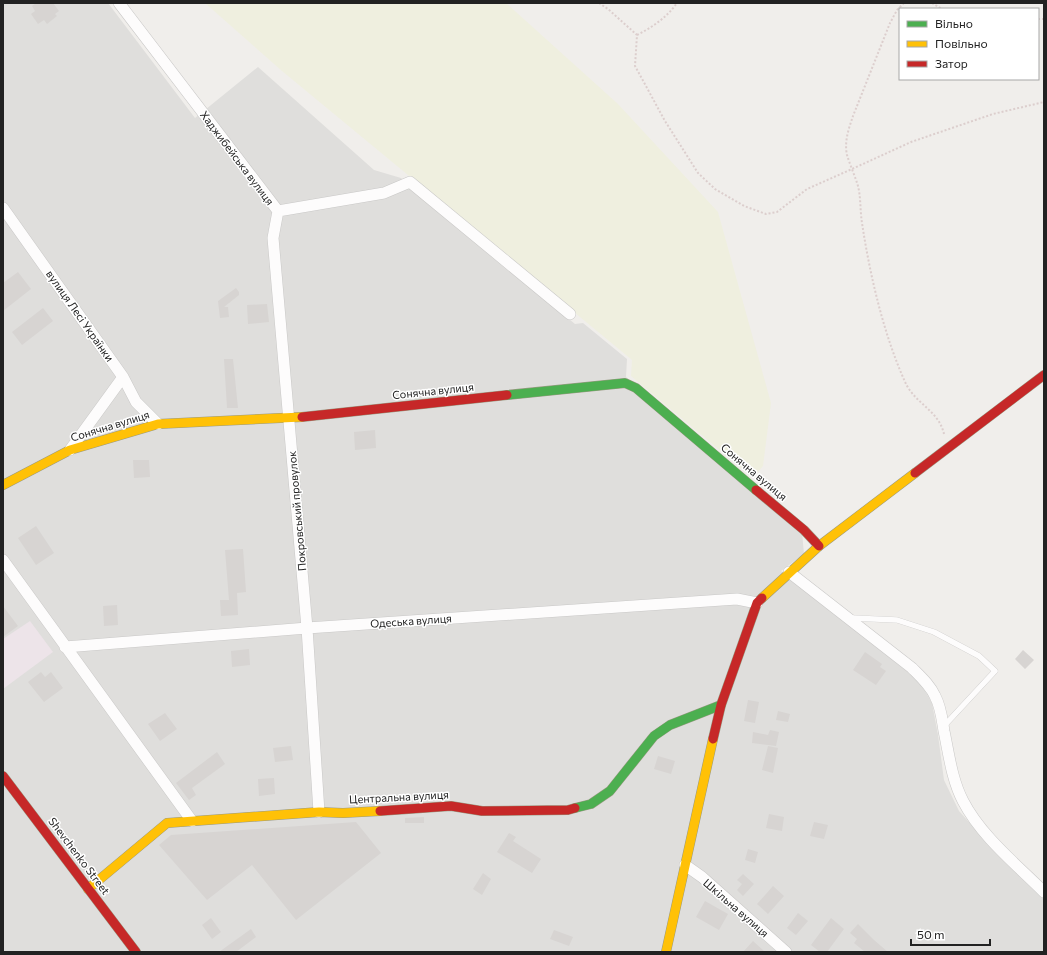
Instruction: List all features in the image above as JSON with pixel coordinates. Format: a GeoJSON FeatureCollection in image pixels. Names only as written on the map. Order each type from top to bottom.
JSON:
{"type":"FeatureCollection","features":[{"type":"Feature","properties":{"kind":"street","name":"Хаджибейська вулиця"},"geometry":{"type":"LineString","coordinates":[[120,3],[278,211],[384,193],[410,182],[570,314]]}},
{"type":"Feature","properties":{"kind":"street","name":"вулиця Лесі Українки"},"geometry":{"type":"LineString","coordinates":[[3,208],[122,377],[136,402],[158,424]]}},
{"type":"Feature","properties":{"kind":"street","name":"Покровський провулок"},"geometry":{"type":"LineString","coordinates":[[278,211],[273,238],[307,628],[319,812]]}},
{"type":"Feature","properties":{"kind":"street"},"geometry":{"type":"LineString","coordinates":[[666,952],[721,705],[757,602],[818,546],[1044,375]]}},
{"type":"Feature","properties":{"kind":"street"},"geometry":{"type":"LineString","coordinates":[[70,450],[122,377]]}},
{"type":"Feature","properties":{"kind":"street","name":"Сонячна вулиця"},"geometry":{"type":"LineString","coordinates":[[3,485],[70,450],[158,424],[289,418],[626,383],[636,388],[804,530],[818,546]]}},
{"type":"Feature","properties":{"kind":"street"},"geometry":{"type":"LineString","coordinates":[[3,560],[192,822]]}},
{"type":"Feature","properties":{"kind":"street"},"geometry":{"type":"LineString","coordinates":[[789,572],[912,668],[927,682],[935,696],[941,712],[955,783],[973,818],[989,837],[1044,892]]}},
{"type":"Feature","properties":{"kind":"street","name":"Одеська вулиця"},"geometry":{"type":"LineString","coordinates":[[65,647],[307,628],[737,599],[757,602]]}},
{"type":"Feature","properties":{"kind":"street","name":"Центральна вулиця"},"geometry":{"type":"LineString","coordinates":[[88,889],[167,823],[319,812],[451,806],[482,811],[568,810],[591,804],[610,791],[654,736],[670,725],[721,705]]}},
{"type":"Feature","properties":{"kind":"street","name":"Shevchenko Street"},"geometry":{"type":"LineString","coordinates":[[3,776],[136,952]]}},
{"type":"Feature","properties":{"kind":"street","name":"Шкільна вулиця"},"geometry":{"type":"LineString","coordinates":[[685,865],[702,877],[786,952]]}},
{"type":"Feature","properties":{"kind":"lane"},"geometry":{"type":"LineString","coordinates":[[848,618],[897,620],[934,632],[979,656],[995,671],[944,727]]}},
{"type":"Feature","properties":{"kind":"path"},"geometry":{"type":"LineString","coordinates":[[599,3],[608,9],[637,35]]}},
{"type":"Feature","properties":{"kind":"path"},"geometry":{"type":"LineString","coordinates":[[637,35],[649,29],[662,19],[677,3]]}},
{"type":"Feature","properties":{"kind":"path"},"geometry":{"type":"LineString","coordinates":[[904,3],[897,10],[890,23],[848,131],[846,143],[847,154],[858,186],[862,223],[873,279],[888,340],[908,388],[935,415],[942,426],[945,435],[943,452]]}},
{"type":"Feature","properties":{"kind":"path"},"geometry":{"type":"LineString","coordinates":[[637,35],[635,66],[665,121],[698,173],[715,189],[744,206],[766,214],[777,212],[807,189],[852,170],[911,142],[993,114],[1044,102]]}},
{"type":"Feature","properties":{"kind":"shaded area"},"geometry":{"type":"Polygon","coordinates":[[[3,3],[108,3],[195,118],[258,67],[374,170],[401,178],[575,324],[583,323],[627,359],[626,377],[802,532],[804,554],[781,571],[919,681],[932,703],[944,780],[959,811],[985,840],[1044,899],[1044,952],[3,952],[3,3]]]}},
{"type":"Feature","properties":{"kind":"shaded area"},"geometry":{"type":"Polygon","coordinates":[[[30,621],[53,652],[3,689],[3,639],[30,621]]]}},
{"type":"Feature","properties":{"kind":"green space"},"geometry":{"type":"Polygon","coordinates":[[[205,3],[506,3],[618,104],[718,212],[771,403],[763,466],[753,478],[631,376],[632,360],[282,71],[205,3]]]}},
{"type":"Feature","properties":{"kind":"building"},"geometry":{"type":"Polygon","coordinates":[[[36,3],[53,3],[59,11],[55,14],[57,16],[47,24],[44,20],[38,24],[31,14],[35,11],[32,6],[36,3]]]}},
{"type":"Feature","properties":{"kind":"building"},"geometry":{"type":"Polygon","coordinates":[[[18,272],[31,289],[3,311],[3,283],[18,272]]]}},
{"type":"Feature","properties":{"kind":"building"},"geometry":{"type":"Polygon","coordinates":[[[236,288],[239,295],[224,307],[228,307],[229,317],[220,318],[218,301],[236,288]]]}},
{"type":"Feature","properties":{"kind":"building"},"geometry":{"type":"Polygon","coordinates":[[[267,304],[269,322],[248,324],[247,305],[267,304]]]}},
{"type":"Feature","properties":{"kind":"building"},"geometry":{"type":"Polygon","coordinates":[[[43,308],[53,321],[22,345],[12,332],[43,308]]]}},
{"type":"Feature","properties":{"kind":"building"},"geometry":{"type":"Polygon","coordinates":[[[224,359],[233,359],[238,408],[227,408],[224,359]]]}},
{"type":"Feature","properties":{"kind":"building"},"geometry":{"type":"Polygon","coordinates":[[[375,430],[376,448],[355,450],[354,432],[375,430]]]}},
{"type":"Feature","properties":{"kind":"building"},"geometry":{"type":"Polygon","coordinates":[[[133,460],[149,460],[150,477],[134,478],[133,460]]]}},
{"type":"Feature","properties":{"kind":"building"},"geometry":{"type":"Polygon","coordinates":[[[36,526],[54,553],[36,565],[18,538],[36,526]]]}},
{"type":"Feature","properties":{"kind":"building"},"geometry":{"type":"Polygon","coordinates":[[[243,549],[246,592],[237,593],[238,615],[221,616],[220,600],[229,600],[225,550],[243,549]]]}},
{"type":"Feature","properties":{"kind":"building"},"geometry":{"type":"Polygon","coordinates":[[[117,605],[118,625],[104,626],[103,606],[117,605]]]}},
{"type":"Feature","properties":{"kind":"building"},"geometry":{"type":"Polygon","coordinates":[[[3,606],[18,626],[3,637],[3,606]]]}},
{"type":"Feature","properties":{"kind":"building"},"geometry":{"type":"Polygon","coordinates":[[[249,649],[250,665],[232,667],[231,651],[249,649]]]}},
{"type":"Feature","properties":{"kind":"building"},"geometry":{"type":"Polygon","coordinates":[[[1023,650],[1034,660],[1025,669],[1015,659],[1023,650]]]}},
{"type":"Feature","properties":{"kind":"building"},"geometry":{"type":"Polygon","coordinates":[[[865,652],[882,664],[880,667],[886,671],[876,685],[853,670],[865,652]]]}},
{"type":"Feature","properties":{"kind":"building"},"geometry":{"type":"Polygon","coordinates":[[[41,672],[45,677],[51,672],[63,688],[44,702],[28,682],[41,672]]]}},
{"type":"Feature","properties":{"kind":"building"},"geometry":{"type":"Polygon","coordinates":[[[748,700],[759,702],[755,723],[744,721],[748,700]]]}},
{"type":"Feature","properties":{"kind":"building"},"geometry":{"type":"Polygon","coordinates":[[[778,711],[790,714],[788,722],[776,720],[778,711]]]}},
{"type":"Feature","properties":{"kind":"building"},"geometry":{"type":"Polygon","coordinates":[[[165,713],[177,729],[160,741],[148,724],[165,713]]]}},
{"type":"Feature","properties":{"kind":"building"},"geometry":{"type":"Polygon","coordinates":[[[770,730],[779,732],[776,746],[752,743],[753,732],[768,735],[770,730]]]}},
{"type":"Feature","properties":{"kind":"building"},"geometry":{"type":"Polygon","coordinates":[[[291,746],[293,760],[275,762],[273,748],[291,746]]]}},
{"type":"Feature","properties":{"kind":"building"},"geometry":{"type":"Polygon","coordinates":[[[768,746],[778,748],[773,773],[762,770],[768,746]]]}},
{"type":"Feature","properties":{"kind":"building"},"geometry":{"type":"Polygon","coordinates":[[[217,752],[225,764],[192,788],[196,795],[189,800],[176,783],[217,752]]]}},
{"type":"Feature","properties":{"kind":"building"},"geometry":{"type":"Polygon","coordinates":[[[658,756],[675,761],[671,774],[654,769],[658,756]]]}},
{"type":"Feature","properties":{"kind":"building"},"geometry":{"type":"Polygon","coordinates":[[[274,778],[275,794],[259,796],[258,779],[274,778]]]}},
{"type":"Feature","properties":{"kind":"building"},"geometry":{"type":"Polygon","coordinates":[[[769,814],[784,817],[782,831],[766,828],[769,814]]]}},
{"type":"Feature","properties":{"kind":"building"},"geometry":{"type":"Polygon","coordinates":[[[424,817],[424,823],[405,823],[405,818],[424,817]]]}},
{"type":"Feature","properties":{"kind":"building"},"geometry":{"type":"Polygon","coordinates":[[[356,822],[381,853],[296,920],[252,865],[207,900],[159,845],[171,835],[356,822]]]}},
{"type":"Feature","properties":{"kind":"building"},"geometry":{"type":"Polygon","coordinates":[[[814,822],[828,825],[824,839],[810,836],[814,822]]]}},
{"type":"Feature","properties":{"kind":"building"},"geometry":{"type":"Polygon","coordinates":[[[509,833],[516,837],[513,841],[541,859],[532,873],[497,852],[509,833]]]}},
{"type":"Feature","properties":{"kind":"building"},"geometry":{"type":"Polygon","coordinates":[[[748,849],[758,852],[755,863],[745,860],[748,849]]]}},
{"type":"Feature","properties":{"kind":"building"},"geometry":{"type":"Polygon","coordinates":[[[483,873],[491,879],[482,895],[473,889],[483,873]]]}},
{"type":"Feature","properties":{"kind":"building"},"geometry":{"type":"Polygon","coordinates":[[[743,874],[754,884],[743,896],[737,890],[742,884],[737,880],[743,874]]]}},
{"type":"Feature","properties":{"kind":"building"},"geometry":{"type":"Polygon","coordinates":[[[773,886],[784,896],[768,914],[757,904],[773,886]]]}},
{"type":"Feature","properties":{"kind":"building"},"geometry":{"type":"Polygon","coordinates":[[[705,901],[728,914],[719,930],[696,917],[705,901]]]}},
{"type":"Feature","properties":{"kind":"building"},"geometry":{"type":"Polygon","coordinates":[[[798,913],[808,921],[796,935],[787,928],[798,913]]]}},
{"type":"Feature","properties":{"kind":"building"},"geometry":{"type":"Polygon","coordinates":[[[211,918],[221,932],[212,939],[202,925],[211,918]]]}},
{"type":"Feature","properties":{"kind":"building"},"geometry":{"type":"Polygon","coordinates":[[[831,918],[844,929],[827,952],[820,952],[811,945],[831,918]]]}},
{"type":"Feature","properties":{"kind":"building"},"geometry":{"type":"Polygon","coordinates":[[[858,924],[888,952],[865,952],[854,943],[857,939],[850,933],[858,924]]]}},
{"type":"Feature","properties":{"kind":"building"},"geometry":{"type":"Polygon","coordinates":[[[251,929],[256,937],[236,952],[219,952],[251,929]]]}},
{"type":"Feature","properties":{"kind":"building"},"geometry":{"type":"Polygon","coordinates":[[[554,930],[573,937],[569,946],[550,939],[554,930]]]}},
{"type":"Feature","properties":{"kind":"building"},"geometry":{"type":"Polygon","coordinates":[[[753,941],[765,952],[743,952],[753,941]]]}},
{"type":"Feature","properties":{"kind":"traffic: fast"},"geometry":{"type":"LineString","coordinates":[[507,395],[625,383],[636,388],[756,490]]}},
{"type":"Feature","properties":{"kind":"traffic: fast"},"geometry":{"type":"LineString","coordinates":[[575,808],[591,804],[610,791],[654,736],[670,725],[721,705]]}},
{"type":"Feature","properties":{"kind":"traffic: slow"},"geometry":{"type":"LineString","coordinates":[[3,485],[70,450],[158,424],[302,417]]}},
{"type":"Feature","properties":{"kind":"traffic: slow"},"geometry":{"type":"LineString","coordinates":[[762,598],[819,546],[915,473]]}},
{"type":"Feature","properties":{"kind":"traffic: slow"},"geometry":{"type":"LineString","coordinates":[[666,952],[713,739]]}},
{"type":"Feature","properties":{"kind":"traffic: slow"},"geometry":{"type":"LineString","coordinates":[[88,889],[167,823],[319,812],[343,813],[380,811]]}},
{"type":"Feature","properties":{"kind":"traffic: jam"},"geometry":{"type":"LineString","coordinates":[[915,473],[1044,375]]}},
{"type":"Feature","properties":{"kind":"traffic: jam"},"geometry":{"type":"LineString","coordinates":[[302,417],[507,395]]}},
{"type":"Feature","properties":{"kind":"traffic: jam"},"geometry":{"type":"LineString","coordinates":[[756,490],[804,530],[819,546]]}},
{"type":"Feature","properties":{"kind":"traffic: jam"},"geometry":{"type":"LineString","coordinates":[[713,739],[721,705],[757,603],[762,598]]}},
{"type":"Feature","properties":{"kind":"traffic: jam"},"geometry":{"type":"LineString","coordinates":[[3,776],[136,952]]}},
{"type":"Feature","properties":{"kind":"traffic: jam"},"geometry":{"type":"LineString","coordinates":[[380,811],[451,806],[482,811],[568,810],[575,808]]}}]}
